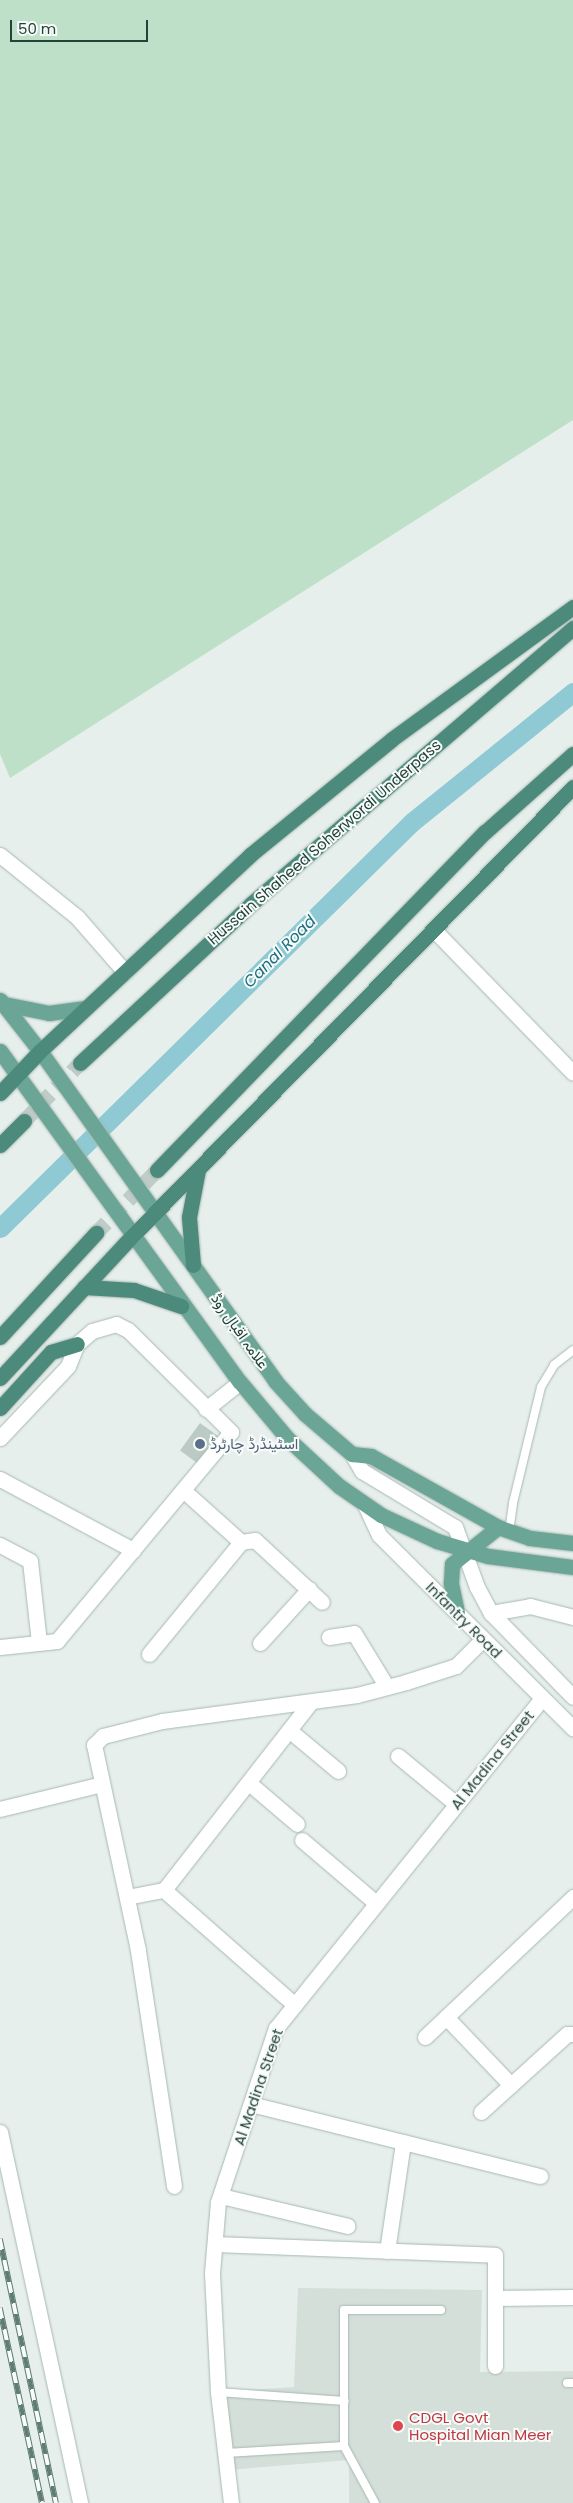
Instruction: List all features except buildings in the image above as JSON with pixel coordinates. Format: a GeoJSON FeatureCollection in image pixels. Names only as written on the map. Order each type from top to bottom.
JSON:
{"type":"FeatureCollection","features":[{"type":"Feature","properties":{"kind":"highway"},"geometry":{"type":"LineString","coordinates":[[0,1093],[40,1051],[250,855],[392,739],[573,606]]}},
{"type":"Feature","properties":{"kind":"highway","name":"Hussain Shaheed Soherwordi Underpass"},"geometry":{"type":"LineString","coordinates":[[80,1063],[252,903],[573,628]]}},
{"type":"Feature","properties":{"kind":"highway"},"geometry":{"type":"LineString","coordinates":[[156,1170],[485,832],[573,754]]}},
{"type":"Feature","properties":{"kind":"highway"},"geometry":{"type":"LineString","coordinates":[[0,1378],[131,1237],[155,1215],[573,788]]}},
{"type":"Feature","properties":{"kind":"highway"},"geometry":{"type":"LineString","coordinates":[[0,1145],[24,1121]]}},
{"type":"Feature","properties":{"kind":"highway"},"geometry":{"type":"LineString","coordinates":[[193,1265],[189,1217],[199,1168]]}},
{"type":"Feature","properties":{"kind":"highway"},"geometry":{"type":"LineString","coordinates":[[0,1337],[96,1233]]}},
{"type":"Feature","properties":{"kind":"highway"},"geometry":{"type":"LineString","coordinates":[[84,1288],[134,1290],[181,1306]]}},
{"type":"Feature","properties":{"kind":"highway"},"geometry":{"type":"LineString","coordinates":[[0,1408],[51,1352],[77,1344]]}},
{"type":"Feature","properties":{"kind":"main road"},"geometry":{"type":"LineString","coordinates":[[2,1002],[49,1013],[86,1008]]}},
{"type":"Feature","properties":{"kind":"main road","name":"علامہ اقبال روڈ"},"geometry":{"type":"LineString","coordinates":[[2,1002],[40,1051],[274,1380],[305,1414],[352,1454],[371,1456],[504,1530],[547,1541],[573,1543]]}},
{"type":"Feature","properties":{"kind":"main road"},"geometry":{"type":"LineString","coordinates":[[0,1051],[18,1075]]}},
{"type":"Feature","properties":{"kind":"main road","name":"علامہ اقبال روڈ"},"geometry":{"type":"LineString","coordinates":[[18,1075],[131,1237],[240,1382],[287,1438],[339,1486],[365,1505],[417,1533],[465,1550],[517,1561],[573,1567]]}},
{"type":"Feature","properties":{"kind":"main road"},"geometry":{"type":"LineString","coordinates":[[457,1612],[450,1572],[465,1550],[504,1530]]}},
{"type":"Feature","properties":{"kind":"street"},"geometry":{"type":"LineString","coordinates":[[0,856],[77,917],[125,972]]}},
{"type":"Feature","properties":{"kind":"street"},"geometry":{"type":"LineString","coordinates":[[434,930],[573,1073]]}},
{"type":"Feature","properties":{"kind":"street"},"geometry":{"type":"LineString","coordinates":[[0,1438],[68,1366],[77,1344],[92,1331],[116,1324],[128,1330],[231,1432],[58,1641],[0,1647]]}},
{"type":"Feature","properties":{"kind":"street"},"geometry":{"type":"LineString","coordinates":[[206,1409],[240,1382]]}},
{"type":"Feature","properties":{"kind":"street","name":"Infantry Road"},"geometry":{"type":"LineString","coordinates":[[352,1454],[362,1472],[455,1527],[477,1586],[491,1613],[573,1697]]}},
{"type":"Feature","properties":{"kind":"street"},"geometry":{"type":"LineString","coordinates":[[0,1479],[133,1550]]}},
{"type":"Feature","properties":{"kind":"street"},"geometry":{"type":"LineString","coordinates":[[183,1490],[242,1542]]}},
{"type":"Feature","properties":{"kind":"street","name":"Infantry Road"},"geometry":{"type":"LineString","coordinates":[[365,1505],[379,1535],[541,1699],[573,1728]]}},
{"type":"Feature","properties":{"kind":"street"},"geometry":{"type":"LineString","coordinates":[[149,1654],[242,1542],[255,1540],[322,1602]]}},
{"type":"Feature","properties":{"kind":"street"},"geometry":{"type":"LineString","coordinates":[[0,1546],[30,1562],[39,1643]]}},
{"type":"Feature","properties":{"kind":"street"},"geometry":{"type":"LineString","coordinates":[[260,1643],[309,1589]]}},
{"type":"Feature","properties":{"kind":"street"},"geometry":{"type":"LineString","coordinates":[[491,1613],[530,1606],[573,1617]]}},
{"type":"Feature","properties":{"kind":"street"},"geometry":{"type":"LineString","coordinates":[[329,1637],[354,1633],[387,1687]]}},
{"type":"Feature","properties":{"kind":"street"},"geometry":{"type":"LineString","coordinates":[[174,2186],[138,1950],[94,1745],[103,1736],[162,1721],[310,1703],[387,1687],[456,1666],[483,1639]]}},
{"type":"Feature","properties":{"kind":"street","name":"Al Madina Street"},"geometry":{"type":"LineString","coordinates":[[231,2503],[218,2392],[212,2274],[220,2196],[276,2028],[541,1699]]}},
{"type":"Feature","properties":{"kind":"street"},"geometry":{"type":"LineString","coordinates":[[127,1897],[164,1890],[310,1703]]}},
{"type":"Feature","properties":{"kind":"street"},"geometry":{"type":"LineString","coordinates":[[289,1730],[338,1772]]}},
{"type":"Feature","properties":{"kind":"street"},"geometry":{"type":"LineString","coordinates":[[398,1756],[456,1804]]}},
{"type":"Feature","properties":{"kind":"street"},"geometry":{"type":"LineString","coordinates":[[249,1783],[297,1824]]}},
{"type":"Feature","properties":{"kind":"street"},"geometry":{"type":"LineString","coordinates":[[0,1809],[102,1784]]}},
{"type":"Feature","properties":{"kind":"street"},"geometry":{"type":"LineString","coordinates":[[302,1840],[376,1903]]}},
{"type":"Feature","properties":{"kind":"street"},"geometry":{"type":"LineString","coordinates":[[164,1890],[295,2005]]}},
{"type":"Feature","properties":{"kind":"street"},"geometry":{"type":"LineString","coordinates":[[425,2037],[573,1897]]}},
{"type":"Feature","properties":{"kind":"street"},"geometry":{"type":"LineString","coordinates":[[446,2017],[511,2085]]}},
{"type":"Feature","properties":{"kind":"street"},"geometry":{"type":"LineString","coordinates":[[481,2112],[567,2034],[573,2034]]}},
{"type":"Feature","properties":{"kind":"street"},"geometry":{"type":"LineString","coordinates":[[251,2104],[540,2176]]}},
{"type":"Feature","properties":{"kind":"street"},"geometry":{"type":"LineString","coordinates":[[0,2132],[80,2503]]}},
{"type":"Feature","properties":{"kind":"street"},"geometry":{"type":"LineString","coordinates":[[388,2251],[403,2142]]}},
{"type":"Feature","properties":{"kind":"street"},"geometry":{"type":"LineString","coordinates":[[220,2196],[348,2226]]}},
{"type":"Feature","properties":{"kind":"street"},"geometry":{"type":"LineString","coordinates":[[215,2244],[495,2255],[495,2366]]}},
{"type":"Feature","properties":{"kind":"street"},"geometry":{"type":"LineString","coordinates":[[495,2298],[573,2297]]}},
{"type":"Feature","properties":{"kind":"lane"},"geometry":{"type":"LineString","coordinates":[[504,1530],[513,1503],[541,1387],[554,1365],[573,1350]]}},
{"type":"Feature","properties":{"kind":"lane"},"geometry":{"type":"LineString","coordinates":[[376,2503],[344,2446],[344,2310],[441,2310]]}},
{"type":"Feature","properties":{"kind":"lane"},"geometry":{"type":"LineString","coordinates":[[218,2392],[345,2401]]}},
{"type":"Feature","properties":{"kind":"lane"},"geometry":{"type":"LineString","coordinates":[[226,2454],[344,2446]]}},
{"type":"Feature","properties":{"kind":"shaded area","name":"CDGL Govt Hospital Mian Meer"},"geometry":{"type":"Polygon","coordinates":[[[298,2288],[482,2290],[480,2372],[573,2371],[573,2503],[349,2503],[349,2460],[228,2470],[218,2392],[294,2387],[298,2288]]]}},
{"type":"Feature","properties":{"kind":"green space"},"geometry":{"type":"Polygon","coordinates":[[[0,0],[573,0],[573,420],[10,778],[0,754],[0,0]]]}},
{"type":"Feature","properties":{"kind":"waterway","name":"Canal Road"},"geometry":{"type":"LineString","coordinates":[[0,1228],[412,822],[573,692]]}},
{"type":"Feature","properties":{"kind":"tunnel"},"geometry":{"type":"LineString","coordinates":[[24,1121],[80,1063]]}},
{"type":"Feature","properties":{"kind":"tunnel"},"geometry":{"type":"LineString","coordinates":[[96,1233],[157,1170]]}},
{"type":"Feature","properties":{"kind":"railway"},"geometry":{"type":"LineString","coordinates":[[0,2239],[56,2503]]}},
{"type":"Feature","properties":{"kind":"railway"},"geometry":{"type":"LineString","coordinates":[[0,2308],[42,2503]]}},
{"type":"Feature","properties":{"kind":"place","name":"اسٹینڈرڈ چارٹرڈ"},"geometry":{"type":"Point","coordinates":[200,1444]}},
{"type":"Feature","properties":{"kind":"place","name":"CDGL Govt Hospital Mian Meer"},"geometry":{"type":"Point","coordinates":[398,2426]}}]}
